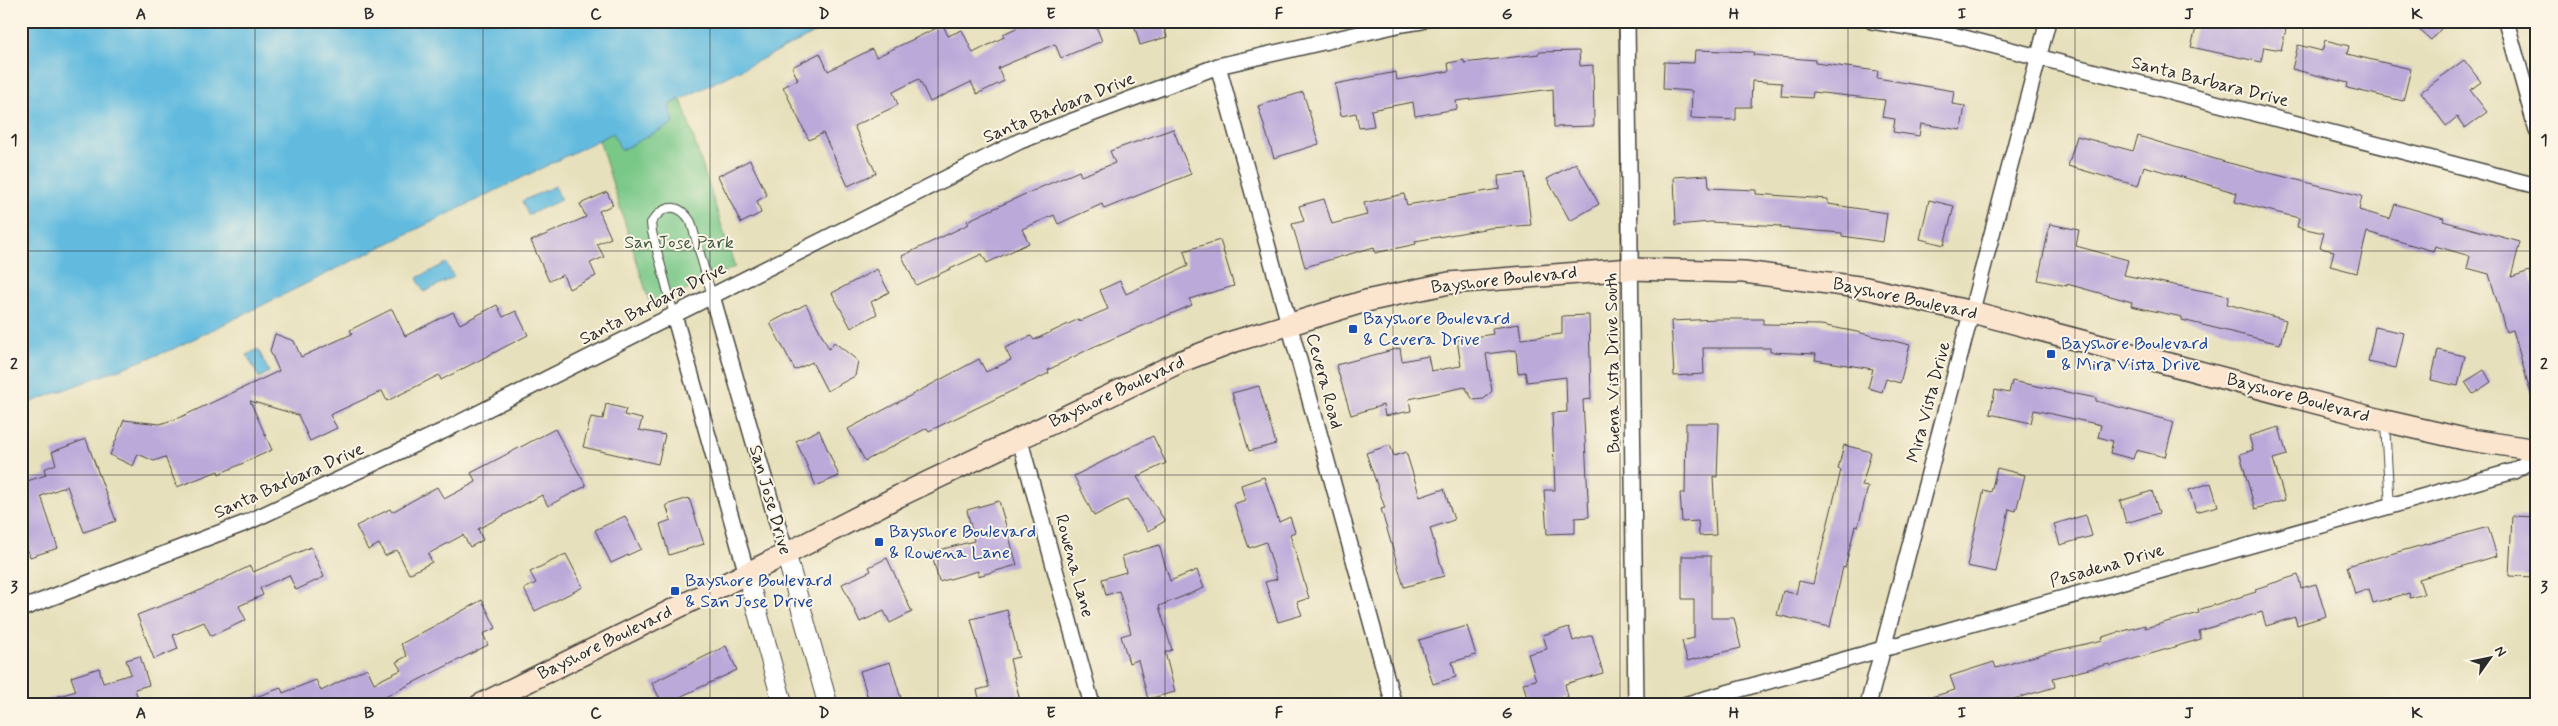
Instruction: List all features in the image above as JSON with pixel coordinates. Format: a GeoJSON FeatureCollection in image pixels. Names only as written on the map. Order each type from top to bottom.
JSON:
{"type":"FeatureCollection","features":[{"type":"Feature","properties":{"kind":"main road","name":"Bayshore Boulevard"},"geometry":{"type":"LineString","coordinates":[[480,705],[747,574],[1019,437],[1182,361],[1366,300],[1449,283],[1631,269],[1744,272],[1866,288],[1972,312],[2385,421],[2464,439],[2537,450]]}},
{"type":"Feature","properties":{"kind":"street","name":"Santa Barbara Drive"},"geometry":{"type":"LineString","coordinates":[[21,609],[248,522],[443,431],[1020,141],[1218,66],[1422,21]]}},
{"type":"Feature","properties":{"kind":"street","name":"Buena Vista Drive South"},"geometry":{"type":"LineString","coordinates":[[1626,21],[1636,705]]}},
{"type":"Feature","properties":{"kind":"street","name":"Santa Barbara Drive"},"geometry":{"type":"LineString","coordinates":[[1872,21],[1945,33],[2537,186]]}},
{"type":"Feature","properties":{"kind":"street","name":"Mira Vista Drive"},"geometry":{"type":"LineString","coordinates":[[1868,705],[2048,21]]}},
{"type":"Feature","properties":{"kind":"street"},"geometry":{"type":"LineString","coordinates":[[2506,21],[2537,131]]}},
{"type":"Feature","properties":{"kind":"street","name":"Cevera Road"},"geometry":{"type":"LineString","coordinates":[[1218,66],[1394,705]]}},
{"type":"Feature","properties":{"kind":"street","name":"San Jose Drive"},"geometry":{"type":"LineString","coordinates":[[712,296],[828,705]]}},
{"type":"Feature","properties":{"kind":"street"},"geometry":{"type":"LineString","coordinates":[[674,314],[783,705]]}},
{"type":"Feature","properties":{"kind":"street","name":"Rowena Lane"},"geometry":{"type":"LineString","coordinates":[[1019,437],[1092,705]]}},
{"type":"Feature","properties":{"kind":"street","name":"Pasadena Drive"},"geometry":{"type":"LineString","coordinates":[[1684,705],[2514,471],[2537,456]]}},
{"type":"Feature","properties":{"kind":"lane"},"geometry":{"type":"LineString","coordinates":[[674,314],[652,232],[651,223],[662,210],[676,207],[685,212],[691,222],[712,296]]}},
{"type":"Feature","properties":{"kind":"lane"},"geometry":{"type":"LineString","coordinates":[[2385,421],[2390,507]]}},
{"type":"Feature","properties":{"kind":"green space","name":"San Jose Park"},"geometry":{"type":"Polygon","coordinates":[[[681,99],[735,267],[651,307],[599,140],[614,132],[621,150],[674,123],[669,106],[681,99]]]}},
{"type":"Feature","properties":{"kind":"water"},"geometry":{"type":"Polygon","coordinates":[[[21,21],[839,21],[669,105],[674,123],[621,150],[613,133],[173,349],[21,406],[21,21]]]}},
{"type":"Feature","properties":{"kind":"water"},"geometry":{"type":"Polygon","coordinates":[[[555,186],[561,200],[528,215],[522,201],[555,186]]]}},
{"type":"Feature","properties":{"kind":"water"},"geometry":{"type":"Polygon","coordinates":[[[446,263],[454,277],[424,292],[417,278],[446,263]]]}},
{"type":"Feature","properties":{"kind":"water"},"geometry":{"type":"Polygon","coordinates":[[[258,349],[269,372],[259,378],[247,355],[258,349]]]}},
{"type":"Feature","properties":{"kind":"building"},"geometry":{"type":"Polygon","coordinates":[[[1032,21],[1094,21],[1102,41],[1061,58],[1055,44],[998,68],[1004,81],[977,94],[971,82],[930,102],[919,79],[893,92],[898,105],[854,126],[876,173],[848,186],[823,133],[809,140],[783,87],[798,80],[792,67],[820,53],[828,71],[872,49],[876,57],[943,25],[948,36],[962,30],[973,53],[1004,37],[1003,34],[1032,21]]]}},
{"type":"Feature","properties":{"kind":"building"},"geometry":{"type":"Polygon","coordinates":[[[1133,21],[1162,21],[1167,37],[1140,45],[1133,21]]]}},
{"type":"Feature","properties":{"kind":"building"},"geometry":{"type":"Polygon","coordinates":[[[2198,21],[2288,21],[2281,50],[2264,47],[2261,62],[2191,47],[2198,21]]]}},
{"type":"Feature","properties":{"kind":"building"},"geometry":{"type":"Polygon","coordinates":[[[2409,21],[2448,21],[2431,40],[2409,21]]]}},
{"type":"Feature","properties":{"kind":"building"},"geometry":{"type":"Polygon","coordinates":[[[2325,40],[2349,46],[2347,54],[2411,69],[2403,101],[2347,88],[2348,83],[2292,69],[2298,45],[2322,51],[2325,40]]]}},
{"type":"Feature","properties":{"kind":"building"},"geometry":{"type":"Polygon","coordinates":[[[1695,50],[1754,52],[1753,55],[1815,60],[1815,63],[1878,71],[1877,78],[1954,91],[1952,104],[1965,106],[1961,130],[1921,124],[1919,136],[1893,132],[1895,119],[1882,117],[1885,100],[1813,92],[1812,98],[1781,96],[1782,83],[1752,81],[1751,107],[1736,107],[1736,120],[1691,118],[1692,91],[1663,89],[1664,62],[1694,63],[1695,50]]]}},
{"type":"Feature","properties":{"kind":"building"},"geometry":{"type":"Polygon","coordinates":[[[1579,51],[1580,66],[1593,65],[1594,126],[1554,127],[1553,89],[1456,101],[1457,109],[1415,116],[1413,102],[1371,110],[1374,126],[1359,128],[1356,113],[1341,116],[1335,84],[1396,72],[1397,80],[1449,71],[1448,63],[1464,60],[1464,63],[1539,54],[1539,52],[1579,51]]]}},
{"type":"Feature","properties":{"kind":"building"},"geometry":{"type":"Polygon","coordinates":[[[2464,60],[2481,82],[2470,90],[2487,112],[2465,128],[2457,117],[2446,126],[2421,92],[2464,60]]]}},
{"type":"Feature","properties":{"kind":"building"},"geometry":{"type":"Polygon","coordinates":[[[1303,92],[1319,144],[1274,158],[1258,106],[1303,92]]]}},
{"type":"Feature","properties":{"kind":"building"},"geometry":{"type":"Polygon","coordinates":[[[1173,129],[1191,174],[1104,209],[1102,204],[1058,224],[1054,215],[1022,229],[1029,243],[987,263],[982,254],[916,285],[902,256],[969,224],[967,221],[1023,195],[1079,171],[1081,176],[1115,163],[1110,151],[1173,129]]]}},
{"type":"Feature","properties":{"kind":"building"},"geometry":{"type":"Polygon","coordinates":[[[2077,136],[2133,151],[2138,136],[2225,162],[2362,196],[2359,210],[2390,219],[2395,204],[2444,218],[2443,221],[2520,242],[2511,277],[2530,271],[2537,294],[2537,398],[2532,398],[2513,330],[2506,332],[2489,274],[2467,268],[2470,256],[2435,246],[2433,251],[2367,232],[2357,273],[2330,266],[2334,251],[2320,248],[2324,233],[2297,227],[2299,218],[2235,202],[2237,193],[2144,166],[2138,186],[2068,166],[2077,136]]]}},
{"type":"Feature","properties":{"kind":"building"},"geometry":{"type":"Polygon","coordinates":[[[750,160],[767,195],[757,201],[761,213],[741,223],[718,176],[750,160]]]}},
{"type":"Feature","properties":{"kind":"building"},"geometry":{"type":"Polygon","coordinates":[[[1576,163],[1599,204],[1570,221],[1547,179],[1576,163]]]}},
{"type":"Feature","properties":{"kind":"building"},"geometry":{"type":"Polygon","coordinates":[[[1525,173],[1531,225],[1490,228],[1415,241],[1416,244],[1375,253],[1374,247],[1305,267],[1292,224],[1304,221],[1299,206],[1324,199],[1332,224],[1367,215],[1364,203],[1404,194],[1407,205],[1499,189],[1498,176],[1525,173]]]}},
{"type":"Feature","properties":{"kind":"building"},"geometry":{"type":"Polygon","coordinates":[[[1708,175],[1709,188],[1756,190],[1756,194],[1828,199],[1828,204],[1887,213],[1883,242],[1842,236],[1842,233],[1780,228],[1781,226],[1710,222],[1676,225],[1674,177],[1708,175]]]}},
{"type":"Feature","properties":{"kind":"building"},"geometry":{"type":"Polygon","coordinates":[[[607,192],[613,205],[599,211],[611,238],[597,244],[604,257],[590,263],[596,276],[569,289],[563,275],[549,281],[531,241],[586,217],[580,204],[607,192]]]}},
{"type":"Feature","properties":{"kind":"building"},"geometry":{"type":"Polygon","coordinates":[[[1929,200],[1954,206],[1944,245],[1920,239],[1929,200]]]}},
{"type":"Feature","properties":{"kind":"building"},"geometry":{"type":"Polygon","coordinates":[[[2050,224],[2079,230],[2076,246],[2128,260],[2124,275],[2229,296],[2227,304],[2286,320],[2280,344],[2182,320],[2182,317],[2131,306],[2132,302],[2067,284],[2067,286],[2038,280],[2050,224]]]}},
{"type":"Feature","properties":{"kind":"building"},"geometry":{"type":"Polygon","coordinates":[[[1220,240],[1234,286],[1189,299],[1192,305],[1093,347],[1048,370],[1049,373],[929,431],[927,428],[865,461],[848,429],[979,359],[986,372],[1011,360],[1005,348],[1031,336],[1034,340],[1079,319],[1080,321],[1108,309],[1100,290],[1120,281],[1126,294],[1188,266],[1184,251],[1220,240]]]}},
{"type":"Feature","properties":{"kind":"building"},"geometry":{"type":"Polygon","coordinates":[[[877,269],[889,292],[871,302],[877,314],[851,328],[832,293],[877,269]]]}},
{"type":"Feature","properties":{"kind":"building"},"geometry":{"type":"Polygon","coordinates":[[[806,304],[829,349],[834,342],[858,361],[855,376],[827,391],[812,362],[795,370],[770,323],[806,304]]]}},
{"type":"Feature","properties":{"kind":"building"},"geometry":{"type":"Polygon","coordinates":[[[497,305],[503,317],[516,311],[528,335],[441,380],[439,375],[387,401],[382,391],[330,415],[337,428],[310,441],[298,415],[250,401],[272,450],[219,474],[218,471],[177,487],[165,457],[154,461],[138,454],[133,466],[110,455],[124,420],[160,424],[181,417],[279,371],[270,351],[275,334],[294,341],[301,357],[352,334],[350,330],[392,309],[405,336],[453,312],[460,324],[497,305]]]}},
{"type":"Feature","properties":{"kind":"building"},"geometry":{"type":"Polygon","coordinates":[[[1589,315],[1591,399],[1583,400],[1589,517],[1575,518],[1575,533],[1547,534],[1544,490],[1555,490],[1552,413],[1567,412],[1566,377],[1527,382],[1525,372],[1518,373],[1516,350],[1486,354],[1492,391],[1484,399],[1473,400],[1465,387],[1409,399],[1411,411],[1385,416],[1383,405],[1351,415],[1336,365],[1400,348],[1402,361],[1428,356],[1431,371],[1461,366],[1457,340],[1493,334],[1492,328],[1519,324],[1521,339],[1562,334],[1562,316],[1589,315]]]}},
{"type":"Feature","properties":{"kind":"building"},"geometry":{"type":"Polygon","coordinates":[[[1763,319],[1763,324],[1821,325],[1910,345],[1900,383],[1886,379],[1882,392],[1868,388],[1873,369],[1815,360],[1816,354],[1770,352],[1770,348],[1703,348],[1704,374],[1674,376],[1671,321],[1763,319]]]}},
{"type":"Feature","properties":{"kind":"building"},"geometry":{"type":"Polygon","coordinates":[[[2375,327],[2404,333],[2396,368],[2368,362],[2375,327]]]}},
{"type":"Feature","properties":{"kind":"building"},"geometry":{"type":"Polygon","coordinates":[[[2438,350],[2465,356],[2458,386],[2431,380],[2438,350]]]}},
{"type":"Feature","properties":{"kind":"building"},"geometry":{"type":"Polygon","coordinates":[[[2484,370],[2491,382],[2473,394],[2465,382],[2484,370]]]}},
{"type":"Feature","properties":{"kind":"building"},"geometry":{"type":"Polygon","coordinates":[[[2012,381],[2096,398],[2096,401],[2174,422],[2165,457],[2136,450],[2133,459],[2110,453],[2113,441],[2098,437],[2101,425],[2034,410],[2031,423],[1990,414],[1995,390],[2009,393],[2012,381]]]}},
{"type":"Feature","properties":{"kind":"building"},"geometry":{"type":"Polygon","coordinates":[[[1259,386],[1276,444],[1249,451],[1232,393],[1259,386]]]}},
{"type":"Feature","properties":{"kind":"building"},"geometry":{"type":"Polygon","coordinates":[[[606,404],[626,409],[624,415],[642,419],[639,430],[665,435],[658,464],[583,447],[591,417],[603,419],[606,404]]]}},
{"type":"Feature","properties":{"kind":"building"},"geometry":{"type":"Polygon","coordinates":[[[1686,423],[1719,423],[1717,477],[1713,476],[1716,535],[1699,536],[1698,521],[1682,522],[1680,493],[1685,493],[1686,423]]]}},
{"type":"Feature","properties":{"kind":"building"},"geometry":{"type":"Polygon","coordinates":[[[2279,427],[2287,455],[2273,459],[2285,500],[2255,509],[2240,454],[2253,450],[2249,436],[2279,427]]]}},
{"type":"Feature","properties":{"kind":"building"},"geometry":{"type":"Polygon","coordinates":[[[555,429],[586,486],[548,506],[542,495],[478,529],[483,540],[470,547],[463,535],[428,554],[432,562],[409,574],[397,550],[385,556],[379,544],[368,550],[356,526],[390,509],[392,512],[437,487],[444,499],[476,482],[471,473],[555,429]]]}},
{"type":"Feature","properties":{"kind":"building"},"geometry":{"type":"Polygon","coordinates":[[[819,430],[839,476],[816,486],[796,441],[819,430]]]}},
{"type":"Feature","properties":{"kind":"building"},"geometry":{"type":"Polygon","coordinates":[[[1153,436],[1166,463],[1137,477],[1165,521],[1148,531],[1127,499],[1094,516],[1074,476],[1153,436]]]}},
{"type":"Feature","properties":{"kind":"building"},"geometry":{"type":"Polygon","coordinates":[[[86,439],[116,521],[84,532],[67,486],[41,496],[58,548],[30,557],[21,528],[21,483],[46,475],[44,469],[56,464],[52,452],[86,439]]]}},
{"type":"Feature","properties":{"kind":"building"},"geometry":{"type":"Polygon","coordinates":[[[1390,445],[1394,456],[1406,452],[1420,497],[1444,489],[1454,520],[1430,528],[1444,576],[1404,587],[1381,509],[1385,508],[1366,453],[1390,445]]]}},
{"type":"Feature","properties":{"kind":"building"},"geometry":{"type":"Polygon","coordinates":[[[1844,445],[1871,452],[1862,486],[1868,487],[1858,527],[1855,526],[1845,568],[1843,567],[1830,627],[1777,615],[1783,591],[1796,594],[1799,581],[1813,584],[1841,470],[1838,469],[1844,445]]]}},
{"type":"Feature","properties":{"kind":"building"},"geometry":{"type":"Polygon","coordinates":[[[1997,468],[2025,475],[2016,511],[2009,509],[1996,572],[1967,566],[1984,490],[1991,492],[1997,468]]]}},
{"type":"Feature","properties":{"kind":"building"},"geometry":{"type":"Polygon","coordinates":[[[1264,477],[1279,522],[1290,517],[1295,532],[1290,534],[1309,598],[1297,602],[1302,615],[1278,622],[1265,582],[1277,579],[1266,542],[1249,548],[1234,504],[1245,500],[1241,485],[1264,477]]]}},
{"type":"Feature","properties":{"kind":"building"},"geometry":{"type":"Polygon","coordinates":[[[2211,483],[2218,506],[2196,512],[2189,490],[2211,483]]]}},
{"type":"Feature","properties":{"kind":"building"},"geometry":{"type":"Polygon","coordinates":[[[2152,491],[2159,513],[2126,523],[2120,501],[2152,491]]]}},
{"type":"Feature","properties":{"kind":"building"},"geometry":{"type":"Polygon","coordinates":[[[689,498],[704,544],[669,555],[660,524],[671,520],[666,505],[689,498]]]}},
{"type":"Feature","properties":{"kind":"building"},"geometry":{"type":"Polygon","coordinates":[[[999,501],[1017,565],[978,576],[978,571],[939,582],[931,552],[974,541],[967,510],[999,501]]]}},
{"type":"Feature","properties":{"kind":"building"},"geometry":{"type":"Polygon","coordinates":[[[2086,515],[2092,536],[2060,545],[2054,524],[2086,515]]]}},
{"type":"Feature","properties":{"kind":"building"},"geometry":{"type":"Polygon","coordinates":[[[625,516],[641,549],[611,563],[595,530],[625,516]]]}},
{"type":"Feature","properties":{"kind":"building"},"geometry":{"type":"Polygon","coordinates":[[[2512,516],[2537,517],[2537,577],[2509,576],[2512,516]]]}},
{"type":"Feature","properties":{"kind":"building"},"geometry":{"type":"Polygon","coordinates":[[[2488,527],[2497,556],[2419,579],[2424,594],[2410,598],[2409,593],[2373,603],[2369,589],[2355,594],[2347,566],[2488,527]]]}},
{"type":"Feature","properties":{"kind":"building"},"geometry":{"type":"Polygon","coordinates":[[[1159,545],[1170,581],[1197,570],[1204,588],[1159,606],[1172,650],[1165,652],[1175,692],[1148,699],[1138,660],[1129,663],[1121,636],[1131,633],[1119,591],[1106,595],[1102,579],[1126,572],[1122,556],[1159,545]]]}},
{"type":"Feature","properties":{"kind":"building"},"geometry":{"type":"Polygon","coordinates":[[[311,547],[324,577],[296,590],[289,575],[260,588],[263,595],[239,606],[246,620],[211,636],[204,622],[173,635],[178,649],[154,659],[137,615],[192,594],[250,566],[253,572],[311,547]]]}},
{"type":"Feature","properties":{"kind":"building"},"geometry":{"type":"Polygon","coordinates":[[[566,554],[583,587],[535,611],[524,589],[536,583],[530,572],[566,554]]]}},
{"type":"Feature","properties":{"kind":"building"},"geometry":{"type":"Polygon","coordinates":[[[1682,556],[1711,556],[1711,618],[1734,618],[1741,648],[1687,661],[1682,641],[1694,638],[1694,599],[1682,599],[1682,556]]]}},
{"type":"Feature","properties":{"kind":"building"},"geometry":{"type":"Polygon","coordinates":[[[887,558],[912,612],[890,623],[884,611],[860,622],[842,584],[871,571],[869,567],[887,558]]]}},
{"type":"Feature","properties":{"kind":"building"},"geometry":{"type":"Polygon","coordinates":[[[2298,575],[2301,588],[2316,584],[2326,616],[2297,625],[2295,617],[2266,626],[2262,612],[2199,631],[2201,639],[2110,666],[2109,664],[2053,678],[2055,687],[2007,701],[2008,705],[1919,705],[1918,701],[1955,690],[1950,676],[1994,662],[1996,668],[2045,653],[2103,640],[2102,637],[2145,625],[2145,628],[2199,613],[2198,610],[2256,592],[2255,589],[2298,575]]]}},
{"type":"Feature","properties":{"kind":"building"},"geometry":{"type":"Polygon","coordinates":[[[482,600],[496,628],[483,634],[488,645],[369,705],[239,705],[239,703],[281,688],[283,693],[316,680],[321,691],[367,668],[374,683],[401,670],[396,662],[407,656],[401,644],[482,600]]]}},
{"type":"Feature","properties":{"kind":"building"},"geometry":{"type":"Polygon","coordinates":[[[1007,610],[1019,657],[1010,659],[1021,705],[981,705],[977,690],[989,687],[971,619],[1007,610]]]}},
{"type":"Feature","properties":{"kind":"building"},"geometry":{"type":"Polygon","coordinates":[[[1467,626],[1476,655],[1452,662],[1456,677],[1433,684],[1419,640],[1467,626]]]}},
{"type":"Feature","properties":{"kind":"building"},"geometry":{"type":"Polygon","coordinates":[[[1569,627],[1573,641],[1592,635],[1603,673],[1565,684],[1568,697],[1542,705],[1529,705],[1523,683],[1536,680],[1528,654],[1547,649],[1543,635],[1569,627]]]}},
{"type":"Feature","properties":{"kind":"building"},"geometry":{"type":"Polygon","coordinates":[[[726,646],[737,670],[663,705],[652,683],[726,646]]]}},
{"type":"Feature","properties":{"kind":"building"},"geometry":{"type":"Polygon","coordinates":[[[140,656],[149,685],[135,689],[140,705],[44,705],[43,701],[76,691],[71,677],[99,668],[103,683],[131,674],[126,660],[140,656]]]}},
{"type":"Feature","properties":{"kind":"building"},"geometry":{"type":"Polygon","coordinates":[[[890,662],[903,705],[870,705],[860,671],[890,662]]]}},
{"type":"Feature","properties":{"kind":"place","name":"Bayshore Boulevard & Cevera Drive"},"geometry":{"type":"Point","coordinates":[1353,329]}},
{"type":"Feature","properties":{"kind":"place","name":"Bayshore Boulevard & Mira Vista Drive"},"geometry":{"type":"Point","coordinates":[2051,354]}},
{"type":"Feature","properties":{"kind":"place","name":"Bayshore Boulevard & Rowena Lane"},"geometry":{"type":"Point","coordinates":[879,542]}},
{"type":"Feature","properties":{"kind":"place","name":"Bayshore Boulevard & San Jose Drive"},"geometry":{"type":"Point","coordinates":[675,591]}}]}
